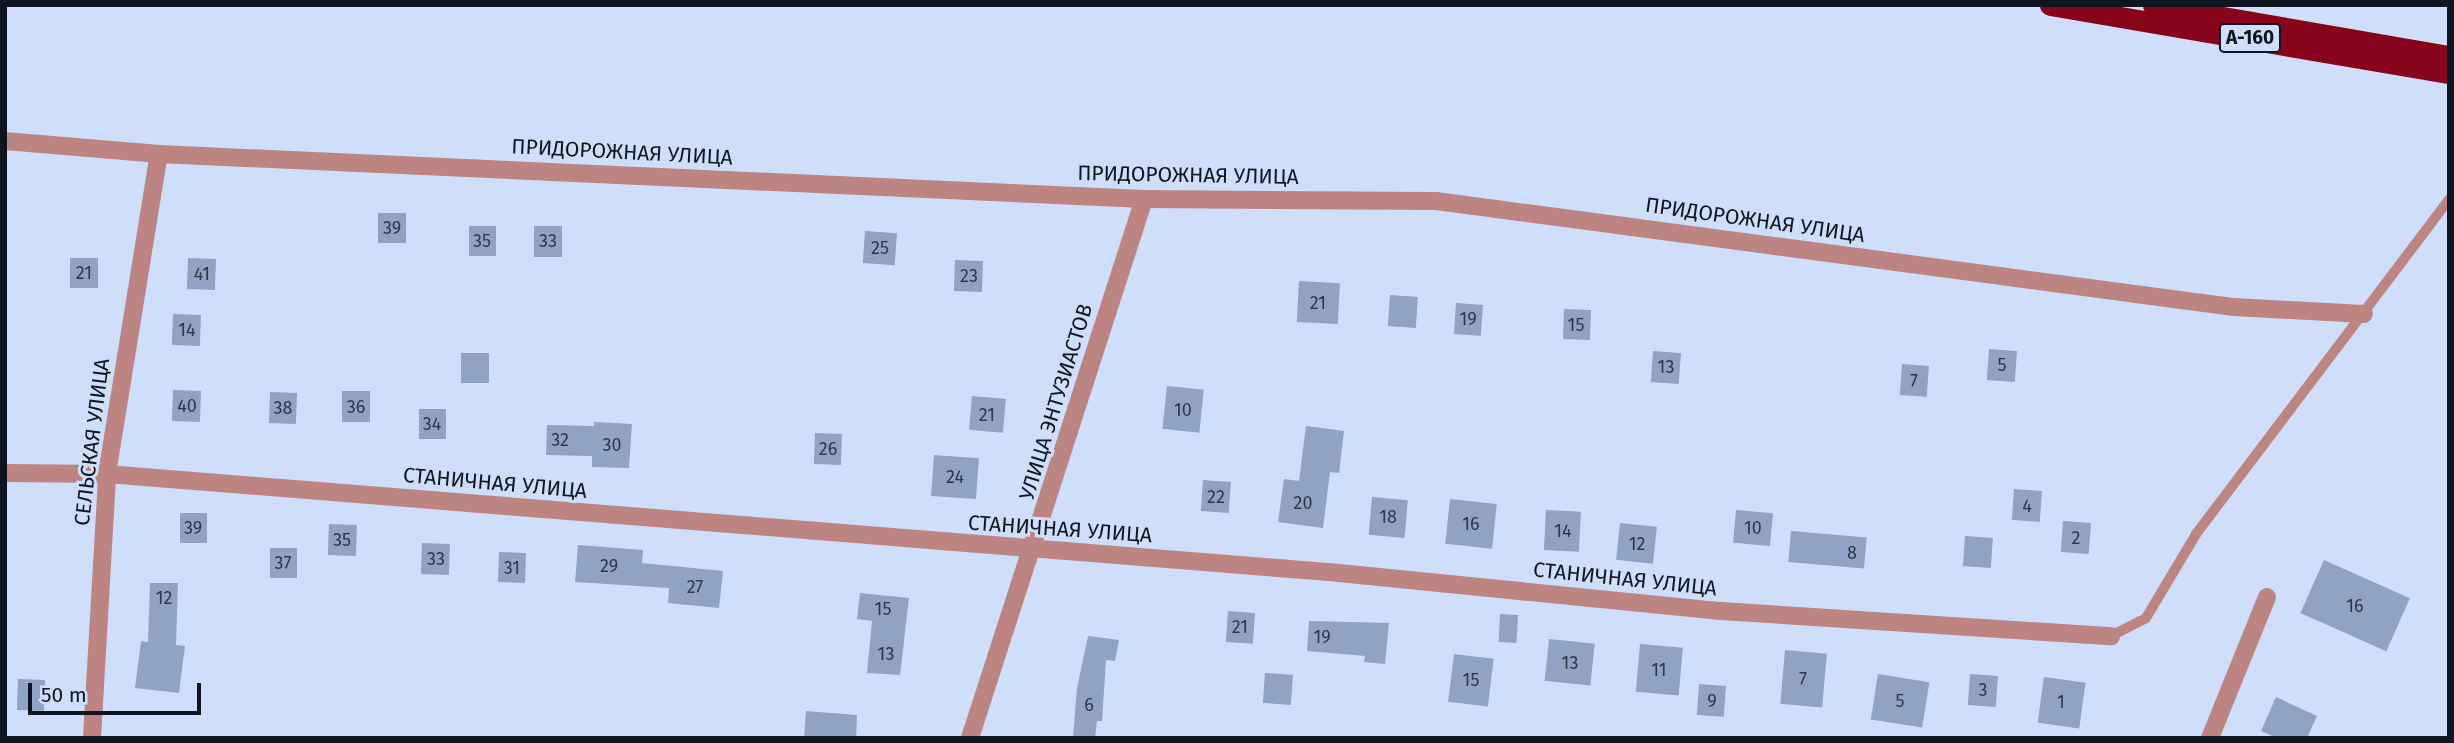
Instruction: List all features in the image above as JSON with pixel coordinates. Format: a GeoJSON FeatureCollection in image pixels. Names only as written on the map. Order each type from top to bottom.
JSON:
{"type":"FeatureCollection","features":[{"type":"Feature","properties":{"kind":"highway","name":"А-160"},"geometry":{"type":"LineString","coordinates":[[2050,5],[2449,73]]}},
{"type":"Feature","properties":{"kind":"highway","name":"А-160"},"geometry":{"type":"LineString","coordinates":[[2153,5],[2449,57]]}},
{"type":"Feature","properties":{"kind":"highway"},"geometry":{"type":"LineString","coordinates":[[2226,34],[2262,53],[2449,87]]}},
{"type":"Feature","properties":{"kind":"street","name":"ПРИДОРОЖНАЯ УЛИЦА"},"geometry":{"type":"LineString","coordinates":[[5,141],[159,154],[1144,199],[1436,201],[2234,307],[2364,314]]}},
{"type":"Feature","properties":{"kind":"street","name":"СЕЛЬСКАЯ УЛИЦА"},"geometry":{"type":"LineString","coordinates":[[92,738],[107,474],[159,154]]}},
{"type":"Feature","properties":{"kind":"street","name":"УЛИЦА ЭНТУЗИАСТОВ"},"geometry":{"type":"LineString","coordinates":[[970,738],[1034,550],[1144,199]]}},
{"type":"Feature","properties":{"kind":"street","name":"СТАНИЧНАЯ УЛИЦА"},"geometry":{"type":"LineString","coordinates":[[5,473],[107,474],[1329,572],[1721,611],[2111,636]]}},
{"type":"Feature","properties":{"kind":"street"},"geometry":{"type":"LineString","coordinates":[[2210,738],[2267,597]]}},
{"type":"Feature","properties":{"kind":"lane"},"geometry":{"type":"LineString","coordinates":[[2111,636],[2146,618],[2196,534],[2449,199]]}},
{"type":"Feature","properties":{"kind":"building"},"geometry":{"type":"Polygon","coordinates":[[[378,213],[406,213],[406,243],[378,243],[378,213]]]}},
{"type":"Feature","properties":{"kind":"building"},"geometry":{"type":"Polygon","coordinates":[[[469,226],[496,226],[496,256],[469,256],[469,226]]]}},
{"type":"Feature","properties":{"kind":"building"},"geometry":{"type":"Polygon","coordinates":[[[534,226],[562,226],[562,257],[534,257],[534,226]]]}},
{"type":"Feature","properties":{"kind":"building"},"geometry":{"type":"Polygon","coordinates":[[[865,231],[897,233],[895,265],[863,263],[865,231]]]}},
{"type":"Feature","properties":{"kind":"building"},"geometry":{"type":"Polygon","coordinates":[[[70,258],[98,258],[98,288],[70,288],[70,258]]]}},
{"type":"Feature","properties":{"kind":"building"},"geometry":{"type":"Polygon","coordinates":[[[188,258],[216,259],[215,290],[187,289],[188,258]]]}},
{"type":"Feature","properties":{"kind":"building"},"geometry":{"type":"Polygon","coordinates":[[[955,260],[983,261],[982,292],[954,291],[955,260]]]}},
{"type":"Feature","properties":{"kind":"building"},"geometry":{"type":"Polygon","coordinates":[[[1299,281],[1340,283],[1338,324],[1297,322],[1299,281]]]}},
{"type":"Feature","properties":{"kind":"building"},"geometry":{"type":"Polygon","coordinates":[[[1390,295],[1418,297],[1416,328],[1388,326],[1390,295]]]}},
{"type":"Feature","properties":{"kind":"building"},"geometry":{"type":"Polygon","coordinates":[[[1456,303],[1483,305],[1481,336],[1454,334],[1456,303]]]}},
{"type":"Feature","properties":{"kind":"building"},"geometry":{"type":"Polygon","coordinates":[[[1564,309],[1591,310],[1590,340],[1563,339],[1564,309]]]}},
{"type":"Feature","properties":{"kind":"building"},"geometry":{"type":"Polygon","coordinates":[[[173,314],[201,315],[200,346],[172,345],[173,314]]]}},
{"type":"Feature","properties":{"kind":"building"},"geometry":{"type":"Polygon","coordinates":[[[1989,349],[2017,351],[2015,382],[1987,380],[1989,349]]]}},
{"type":"Feature","properties":{"kind":"building"},"geometry":{"type":"Polygon","coordinates":[[[1653,351],[1681,353],[1679,384],[1651,382],[1653,351]]]}},
{"type":"Feature","properties":{"kind":"building"},"geometry":{"type":"Polygon","coordinates":[[[461,353],[489,353],[489,383],[461,383],[461,353]]]}},
{"type":"Feature","properties":{"kind":"building"},"geometry":{"type":"Polygon","coordinates":[[[1902,364],[1929,366],[1927,397],[1900,395],[1902,364]]]}},
{"type":"Feature","properties":{"kind":"building"},"geometry":{"type":"Polygon","coordinates":[[[1167,386],[1204,390],[1199,433],[1163,429],[1167,386]]]}},
{"type":"Feature","properties":{"kind":"building"},"geometry":{"type":"Polygon","coordinates":[[[173,390],[201,391],[200,422],[172,421],[173,390]]]}},
{"type":"Feature","properties":{"kind":"building"},"geometry":{"type":"Polygon","coordinates":[[[342,391],[370,391],[370,422],[342,422],[342,391]]]}},
{"type":"Feature","properties":{"kind":"building"},"geometry":{"type":"Polygon","coordinates":[[[270,392],[297,393],[296,424],[269,423],[270,392]]]}},
{"type":"Feature","properties":{"kind":"building"},"geometry":{"type":"Polygon","coordinates":[[[972,396],[1006,399],[1003,433],[969,430],[972,396]]]}},
{"type":"Feature","properties":{"kind":"building"},"geometry":{"type":"Polygon","coordinates":[[[419,409],[446,409],[446,439],[419,439],[419,409]]]}},
{"type":"Feature","properties":{"kind":"building"},"geometry":{"type":"Polygon","coordinates":[[[594,422],[632,424],[629,468],[592,467],[592,456],[546,455],[547,425],[594,426],[594,422]]]}},
{"type":"Feature","properties":{"kind":"building"},"geometry":{"type":"Polygon","coordinates":[[[1306,426],[1344,431],[1339,473],[1330,472],[1323,528],[1278,522],[1284,479],[1299,481],[1306,426]]]}},
{"type":"Feature","properties":{"kind":"building"},"geometry":{"type":"Polygon","coordinates":[[[815,433],[842,434],[841,465],[814,464],[815,433]]]}},
{"type":"Feature","properties":{"kind":"building"},"geometry":{"type":"Polygon","coordinates":[[[934,455],[979,458],[976,499],[931,496],[934,455]]]}},
{"type":"Feature","properties":{"kind":"building"},"geometry":{"type":"Polygon","coordinates":[[[1203,480],[1231,482],[1229,513],[1201,511],[1203,480]]]}},
{"type":"Feature","properties":{"kind":"building"},"geometry":{"type":"Polygon","coordinates":[[[2014,489],[2042,491],[2040,522],[2012,520],[2014,489]]]}},
{"type":"Feature","properties":{"kind":"building"},"geometry":{"type":"Polygon","coordinates":[[[1372,497],[1408,500],[1405,538],[1369,535],[1372,497]]]}},
{"type":"Feature","properties":{"kind":"building"},"geometry":{"type":"Polygon","coordinates":[[[1450,499],[1497,504],[1492,549],[1445,544],[1450,499]]]}},
{"type":"Feature","properties":{"kind":"building"},"geometry":{"type":"Polygon","coordinates":[[[1546,510],[1581,512],[1579,552],[1544,550],[1546,510]]]}},
{"type":"Feature","properties":{"kind":"building"},"geometry":{"type":"Polygon","coordinates":[[[1736,510],[1773,513],[1770,546],[1733,543],[1736,510]]]}},
{"type":"Feature","properties":{"kind":"building"},"geometry":{"type":"Polygon","coordinates":[[[180,513],[207,513],[207,543],[180,543],[180,513]]]}},
{"type":"Feature","properties":{"kind":"building"},"geometry":{"type":"Polygon","coordinates":[[[2063,521],[2091,523],[2089,554],[2061,552],[2063,521]]]}},
{"type":"Feature","properties":{"kind":"building"},"geometry":{"type":"Polygon","coordinates":[[[1620,523],[1657,527],[1653,564],[1616,560],[1620,523]]]}},
{"type":"Feature","properties":{"kind":"building"},"geometry":{"type":"Polygon","coordinates":[[[329,524],[357,525],[356,556],[328,555],[329,524]]]}},
{"type":"Feature","properties":{"kind":"building"},"geometry":{"type":"Polygon","coordinates":[[[1791,531],[1867,538],[1864,569],[1788,562],[1791,531]]]}},
{"type":"Feature","properties":{"kind":"building"},"geometry":{"type":"Polygon","coordinates":[[[1965,536],[1993,538],[1991,568],[1963,566],[1965,536]]]}},
{"type":"Feature","properties":{"kind":"building"},"geometry":{"type":"Polygon","coordinates":[[[422,543],[450,544],[449,575],[421,574],[422,543]]]}},
{"type":"Feature","properties":{"kind":"building"},"geometry":{"type":"Polygon","coordinates":[[[578,545],[643,550],[642,563],[723,571],[719,608],[668,603],[669,588],[575,582],[578,545]]]}},
{"type":"Feature","properties":{"kind":"building"},"geometry":{"type":"Polygon","coordinates":[[[270,548],[297,548],[297,578],[270,578],[270,548]]]}},
{"type":"Feature","properties":{"kind":"building"},"geometry":{"type":"Polygon","coordinates":[[[499,552],[526,553],[525,583],[498,582],[499,552]]]}},
{"type":"Feature","properties":{"kind":"building"},"geometry":{"type":"Polygon","coordinates":[[[2324,560],[2410,598],[2386,651],[2300,613],[2324,560]]]}},
{"type":"Feature","properties":{"kind":"building"},"geometry":{"type":"Polygon","coordinates":[[[150,583],[178,583],[176,645],[185,646],[179,693],[135,688],[141,641],[148,642],[150,583]]]}},
{"type":"Feature","properties":{"kind":"building"},"geometry":{"type":"Polygon","coordinates":[[[860,593],[909,598],[900,675],[867,673],[872,621],[857,619],[860,593]]]}},
{"type":"Feature","properties":{"kind":"building"},"geometry":{"type":"Polygon","coordinates":[[[1228,611],[1255,613],[1253,644],[1226,642],[1228,611]]]}},
{"type":"Feature","properties":{"kind":"building"},"geometry":{"type":"Polygon","coordinates":[[[1500,614],[1518,615],[1517,643],[1499,642],[1500,614]]]}},
{"type":"Feature","properties":{"kind":"building"},"geometry":{"type":"Polygon","coordinates":[[[1309,621],[1389,623],[1385,664],[1364,662],[1365,656],[1307,651],[1309,621]]]}},
{"type":"Feature","properties":{"kind":"building"},"geometry":{"type":"Polygon","coordinates":[[[1088,636],[1119,640],[1115,661],[1106,660],[1102,721],[1097,721],[1095,738],[1073,738],[1077,688],[1088,636]]]}},
{"type":"Feature","properties":{"kind":"building"},"geometry":{"type":"Polygon","coordinates":[[[1549,639],[1595,644],[1590,686],[1545,681],[1549,639]]]}},
{"type":"Feature","properties":{"kind":"building"},"geometry":{"type":"Polygon","coordinates":[[[1640,644],[1683,648],[1679,696],[1636,692],[1640,644]]]}},
{"type":"Feature","properties":{"kind":"building"},"geometry":{"type":"Polygon","coordinates":[[[1785,650],[1827,654],[1822,707],[1780,704],[1785,650]]]}},
{"type":"Feature","properties":{"kind":"building"},"geometry":{"type":"Polygon","coordinates":[[[1454,654],[1494,659],[1488,707],[1448,702],[1454,654]]]}},
{"type":"Feature","properties":{"kind":"building"},"geometry":{"type":"Polygon","coordinates":[[[1265,673],[1293,675],[1291,705],[1263,703],[1265,673]]]}},
{"type":"Feature","properties":{"kind":"building"},"geometry":{"type":"Polygon","coordinates":[[[1878,674],[1929,682],[1922,728],[1871,719],[1878,674]]]}},
{"type":"Feature","properties":{"kind":"building"},"geometry":{"type":"Polygon","coordinates":[[[1970,674],[1998,676],[1996,707],[1968,705],[1970,674]]]}},
{"type":"Feature","properties":{"kind":"building"},"geometry":{"type":"Polygon","coordinates":[[[2044,677],[2086,683],[2079,728],[2038,723],[2044,677]]]}},
{"type":"Feature","properties":{"kind":"building"},"geometry":{"type":"Polygon","coordinates":[[[18,679],[45,680],[44,711],[17,710],[18,679]]]}},
{"type":"Feature","properties":{"kind":"building"},"geometry":{"type":"Polygon","coordinates":[[[1699,684],[1726,686],[1724,717],[1697,715],[1699,684]]]}},
{"type":"Feature","properties":{"kind":"building"},"geometry":{"type":"Polygon","coordinates":[[[2276,697],[2317,716],[2307,738],[2277,738],[2261,731],[2276,697]]]}},
{"type":"Feature","properties":{"kind":"building"},"geometry":{"type":"Polygon","coordinates":[[[806,711],[857,715],[856,738],[804,738],[806,711]]]}}]}
